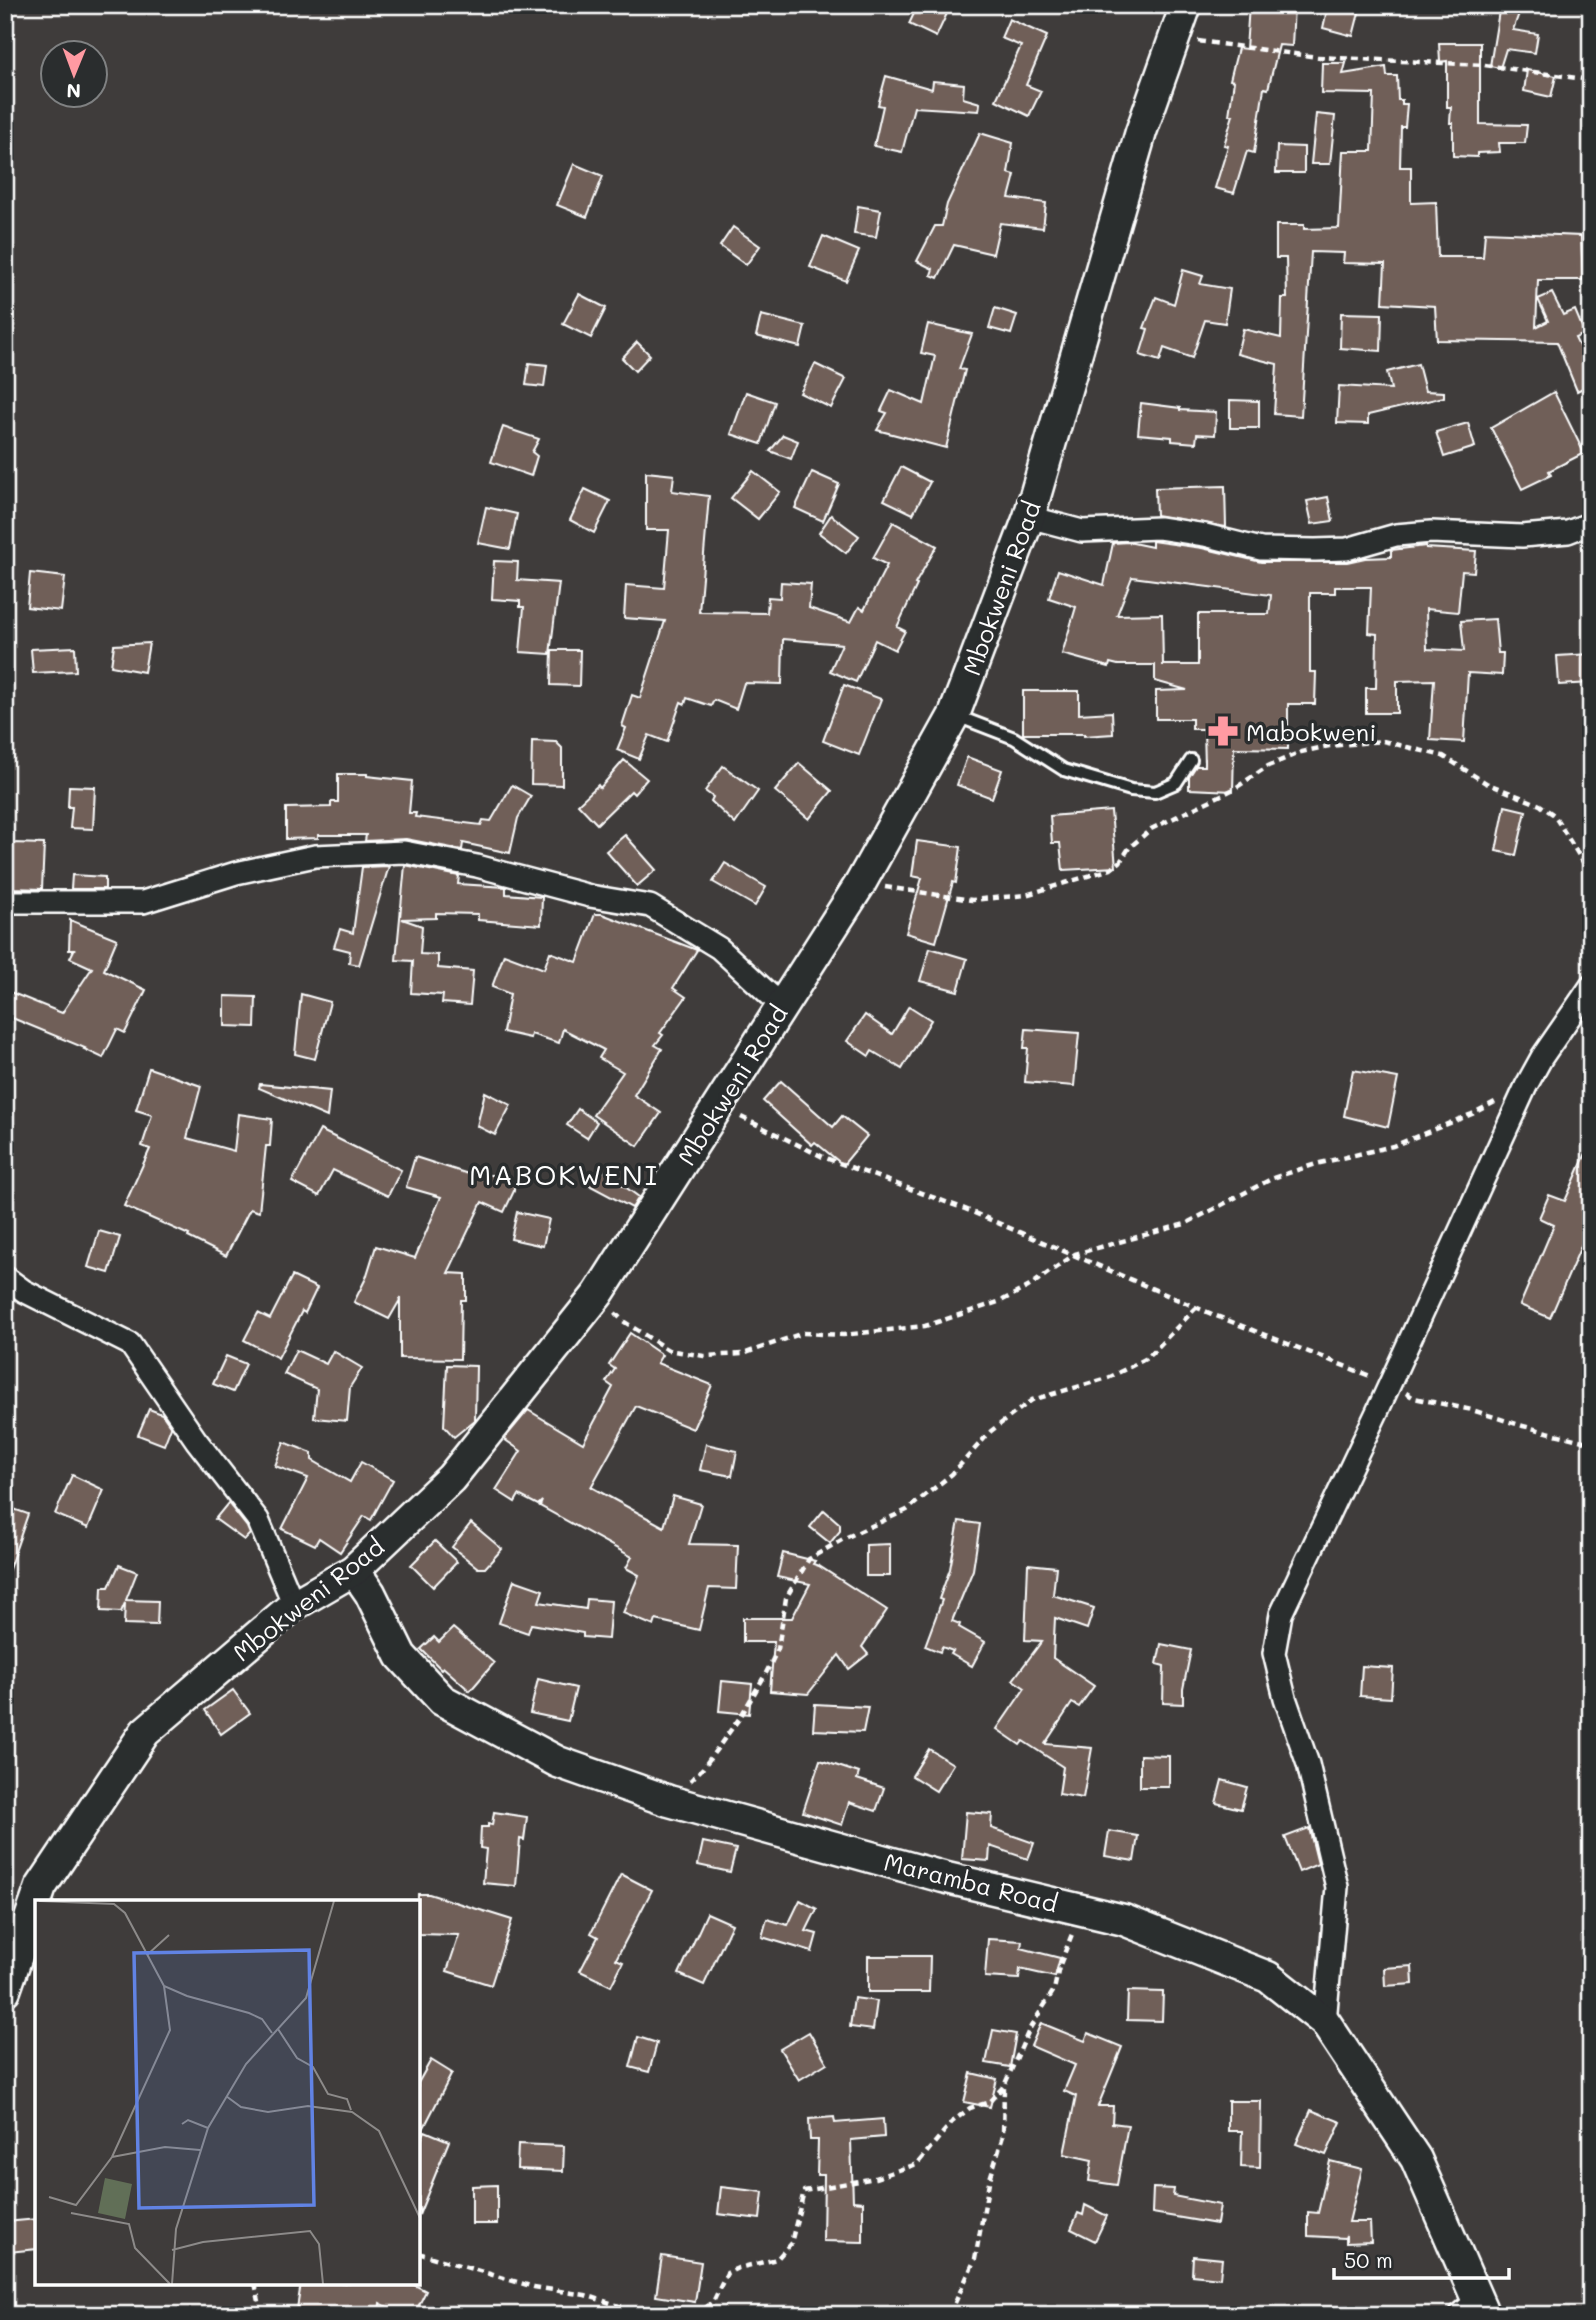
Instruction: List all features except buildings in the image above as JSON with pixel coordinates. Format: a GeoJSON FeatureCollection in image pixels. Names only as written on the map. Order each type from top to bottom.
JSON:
{"type":"FeatureCollection","features":[{"type":"Feature","properties":{"kind":"street","name":"Mbokweni Road"},"geometry":{"type":"LineString","coordinates":[[36,1900],[41,1887],[145,1732],[294,1605],[354,1570],[451,1478],[598,1294],[860,884],[954,715],[1030,517],[1141,132],[1186,5]]}},
{"type":"Feature","properties":{"kind":"street"},"geometry":{"type":"LineString","coordinates":[[1030,517],[1082,531],[1159,528],[1205,535],[1261,549],[1315,550],[1347,549],[1396,535],[1432,532],[1522,536],[1569,533],[1591,523]]}},
{"type":"Feature","properties":{"kind":"street"},"geometry":{"type":"LineString","coordinates":[[5,902],[143,902],[236,873],[315,856],[404,852],[477,866],[590,896],[650,906],[719,948],[781,1005]]}},
{"type":"Feature","properties":{"kind":"street"},"geometry":{"type":"LineString","coordinates":[[1325,2022],[1337,1887],[1307,1764],[1285,1698],[1274,1653],[1281,1614],[1527,1086],[1542,1057],[1591,986]]}},
{"type":"Feature","properties":{"kind":"street"},"geometry":{"type":"LineString","coordinates":[[5,1278],[24,1292],[130,1344],[196,1440],[258,1520],[294,1605]]}},
{"type":"Feature","properties":{"kind":"street","name":"Maramba Road"},"geometry":{"type":"LineString","coordinates":[[354,1570],[370,1593],[401,1656],[442,1700],[558,1762],[669,1801],[943,1877],[1124,1920],[1268,1977],[1325,2022],[1416,2159],[1474,2310]]}},
{"type":"Feature","properties":{"kind":"street","name":"Mbokweni Road"},"geometry":{"type":"LineString","coordinates":[[5,1990],[35,1904]]}},
{"type":"Feature","properties":{"kind":"lane"},"geometry":{"type":"LineString","coordinates":[[954,715],[1014,738],[1064,770],[1131,790],[1156,792],[1176,783],[1191,760]]}},
{"type":"Feature","properties":{"kind":"path"},"geometry":{"type":"LineString","coordinates":[[1174,38],[1317,57],[1484,65],[1591,80]]}},
{"type":"Feature","properties":{"kind":"path"},"geometry":{"type":"LineString","coordinates":[[860,884],[972,900],[1026,895],[1111,869],[1120,862],[1129,848],[1151,829],[1234,789],[1268,766],[1301,752],[1329,746],[1383,741],[1443,756],[1486,783],[1540,805],[1554,815],[1591,875]]}},
{"type":"Feature","properties":{"kind":"path"},"geometry":{"type":"LineString","coordinates":[[598,1294],[622,1321],[668,1350],[704,1356],[743,1354],[803,1333],[843,1335],[925,1326],[1001,1301],[1028,1287],[1075,1254],[1185,1224],[1273,1178],[1316,1164],[1393,1146],[1472,1114],[1527,1086]]}},
{"type":"Feature","properties":{"kind":"path"},"geometry":{"type":"LineString","coordinates":[[719,1107],[823,1157],[965,1209],[1196,1308],[1390,1384],[1414,1398],[1472,1410],[1591,1443]]}},
{"type":"Feature","properties":{"kind":"path"},"geometry":{"type":"LineString","coordinates":[[669,1801],[704,1768],[741,1716],[778,1649],[786,1598],[809,1559],[845,1538],[906,1510],[952,1474],[990,1431],[1032,1399],[1108,1378],[1147,1358],[1196,1308]]}},
{"type":"Feature","properties":{"kind":"path"},"geometry":{"type":"LineString","coordinates":[[696,2315],[713,2302],[727,2273],[778,2259],[791,2243],[804,2191],[875,2178],[917,2164],[952,2122],[970,2108],[989,2102],[1004,2086],[1030,2028],[1054,1990],[1064,1951],[1082,1910]]}},
{"type":"Feature","properties":{"kind":"path"},"geometry":{"type":"LineString","coordinates":[[952,2315],[975,2259],[989,2182],[1003,2136],[1004,2086]]}},
{"type":"Feature","properties":{"kind":"path"},"geometry":{"type":"LineString","coordinates":[[420,2254],[534,2287],[585,2295],[648,2315]]}},
{"type":"Feature","properties":{"kind":"path"},"geometry":{"type":"LineString","coordinates":[[255,2285],[262,2315]]}},
{"type":"Feature","properties":{"kind":"place","name":"Mabokweni"},"geometry":{"type":"Point","coordinates":[1223,731]}},
{"type":"Feature","properties":{"kind":"district","name":"MABOKWENI"},"geometry":{"type":"Point","coordinates":[564,1174]}}]}
